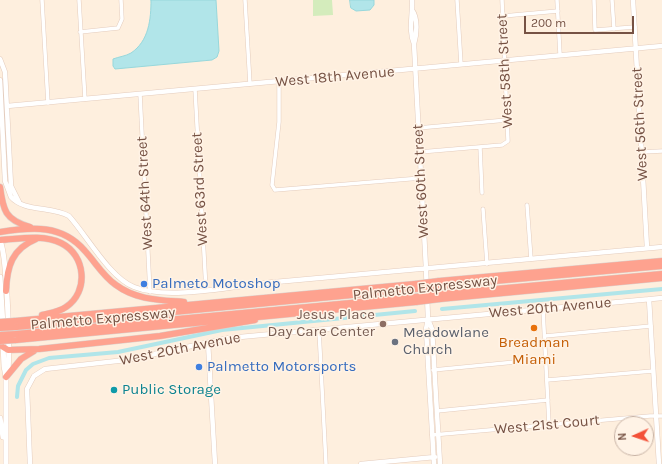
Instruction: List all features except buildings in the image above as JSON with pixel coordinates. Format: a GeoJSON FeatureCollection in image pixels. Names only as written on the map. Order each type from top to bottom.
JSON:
{"type":"FeatureCollection","features":[{"type":"Feature","properties":{"kind":"highway"},"geometry":{"type":"LineString","coordinates":[[0,187],[3,208],[10,218],[19,224],[58,231],[72,239],[86,252],[106,277],[130,293],[157,300],[199,304]]}},
{"type":"Feature","properties":{"kind":"highway"},"geometry":{"type":"LineString","coordinates":[[0,232],[37,228]]}},
{"type":"Feature","properties":{"kind":"highway"},"geometry":{"type":"LineString","coordinates":[[0,240],[39,238],[53,240],[70,248],[79,261],[82,269],[80,287],[77,295],[66,307],[0,328]]}},
{"type":"Feature","properties":{"kind":"highway"},"geometry":{"type":"LineString","coordinates":[[6,290],[8,268],[15,253],[22,247],[39,238]]}},
{"type":"Feature","properties":{"kind":"highway","name":"Palmetto Expressway"},"geometry":{"type":"LineString","coordinates":[[0,322],[15,324],[199,304],[439,284],[662,261]]}},
{"type":"Feature","properties":{"kind":"highway"},"geometry":{"type":"LineString","coordinates":[[439,284],[662,266]]}},
{"type":"Feature","properties":{"kind":"highway"},"geometry":{"type":"LineString","coordinates":[[440,297],[662,274]]}},
{"type":"Feature","properties":{"kind":"highway","name":"Palmetto Expressway"},"geometry":{"type":"LineString","coordinates":[[2,345],[16,337],[276,315],[415,299],[662,278]]}},
{"type":"Feature","properties":{"kind":"highway"},"geometry":{"type":"LineString","coordinates":[[15,324],[415,286]]}},
{"type":"Feature","properties":{"kind":"highway"},"geometry":{"type":"LineString","coordinates":[[0,335],[16,337],[415,299]]}},
{"type":"Feature","properties":{"kind":"highway"},"geometry":{"type":"LineString","coordinates":[[2,345],[39,349],[160,336],[242,324],[276,315]]}},
{"type":"Feature","properties":{"kind":"highway"},"geometry":{"type":"LineString","coordinates":[[6,377],[21,359],[39,349]]}},
{"type":"Feature","properties":{"kind":"main road"},"geometry":{"type":"LineString","coordinates":[[0,240],[6,290],[2,345]]}},
{"type":"Feature","properties":{"kind":"main road"},"geometry":{"type":"LineString","coordinates":[[0,277],[2,345],[9,367],[6,377],[5,450]]}},
{"type":"Feature","properties":{"kind":"main road"},"geometry":{"type":"LineString","coordinates":[[0,418],[6,464]]}},
{"type":"Feature","properties":{"kind":"street"},"geometry":{"type":"LineString","coordinates":[[42,0],[48,103]]}},
{"type":"Feature","properties":{"kind":"street"},"geometry":{"type":"LineString","coordinates":[[78,0],[85,100]]}},
{"type":"Feature","properties":{"kind":"street"},"geometry":{"type":"LineString","coordinates":[[80,32],[118,28],[122,19],[121,0]]}},
{"type":"Feature","properties":{"kind":"street"},"geometry":{"type":"LineString","coordinates":[[245,0],[250,84]]}},
{"type":"Feature","properties":{"kind":"street","name":"West 60th Street"},"geometry":{"type":"LineString","coordinates":[[412,0],[412,10],[415,14],[415,69],[426,269],[428,371],[434,464]]}},
{"type":"Feature","properties":{"kind":"street"},"geometry":{"type":"LineString","coordinates":[[457,0],[461,64]]}},
{"type":"Feature","properties":{"kind":"street","name":"West 58th Street"},"geometry":{"type":"LineString","coordinates":[[480,147],[502,145],[508,142],[502,0]]}},
{"type":"Feature","properties":{"kind":"street"},"geometry":{"type":"LineString","coordinates":[[557,0],[560,54]]}},
{"type":"Feature","properties":{"kind":"street"},"geometry":{"type":"LineString","coordinates":[[594,0],[595,30],[635,27]]}},
{"type":"Feature","properties":{"kind":"street"},"geometry":{"type":"LineString","coordinates":[[612,0],[614,29]]}},
{"type":"Feature","properties":{"kind":"street","name":"West 56th Street"},"geometry":{"type":"LineString","coordinates":[[633,0],[647,248]]}},
{"type":"Feature","properties":{"kind":"street"},"geometry":{"type":"LineString","coordinates":[[502,16],[558,11]]}},
{"type":"Feature","properties":{"kind":"street","name":"West 18th Avenue"},"geometry":{"type":"LineString","coordinates":[[7,106],[279,82],[560,54],[662,46]]}},
{"type":"Feature","properties":{"kind":"street"},"geometry":{"type":"LineString","coordinates":[[1,59],[5,72],[11,186],[19,202]]}},
{"type":"Feature","properties":{"kind":"street"},"geometry":{"type":"LineString","coordinates":[[0,80],[6,187],[13,199],[27,205],[62,212],[69,216],[114,273],[133,287],[150,292],[206,290],[273,282],[487,264],[662,247]]}},
{"type":"Feature","properties":{"kind":"street"},"geometry":{"type":"LineString","coordinates":[[279,82],[279,122],[272,185],[275,190],[421,178]]}},
{"type":"Feature","properties":{"kind":"street","name":"West 63rd Street"},"geometry":{"type":"LineString","coordinates":[[195,89],[206,290]]}},
{"type":"Feature","properties":{"kind":"street","name":"West 64th Street"},"geometry":{"type":"LineString","coordinates":[[140,94],[150,292]]}},
{"type":"Feature","properties":{"kind":"street"},"geometry":{"type":"LineString","coordinates":[[1,99],[7,106]]}},
{"type":"Feature","properties":{"kind":"street"},"geometry":{"type":"LineString","coordinates":[[418,128],[507,120]]}},
{"type":"Feature","properties":{"kind":"street"},"geometry":{"type":"LineString","coordinates":[[420,152],[480,147],[482,193]]}},
{"type":"Feature","properties":{"kind":"street"},"geometry":{"type":"LineString","coordinates":[[642,152],[662,150]]}},
{"type":"Feature","properties":{"kind":"street"},"geometry":{"type":"LineString","coordinates":[[528,205],[531,259]]}},
{"type":"Feature","properties":{"kind":"street"},"geometry":{"type":"LineString","coordinates":[[483,209],[487,264]]}},
{"type":"Feature","properties":{"kind":"street","name":"West 20th Avenue"},"geometry":{"type":"LineString","coordinates":[[30,464],[27,392],[30,381],[35,375],[47,368],[126,360],[208,342],[428,319],[662,298]]}},
{"type":"Feature","properties":{"kind":"street"},"geometry":{"type":"LineString","coordinates":[[649,299],[659,464]]}},
{"type":"Feature","properties":{"kind":"street"},"geometry":{"type":"LineString","coordinates":[[543,309],[550,424]]}},
{"type":"Feature","properties":{"kind":"street","name":"West 60th Street"},"geometry":{"type":"LineString","coordinates":[[428,319],[432,329],[440,464]]}},
{"type":"Feature","properties":{"kind":"street"},"geometry":{"type":"LineString","coordinates":[[545,336],[651,326]]}},
{"type":"Feature","properties":{"kind":"street"},"geometry":{"type":"LineString","coordinates":[[319,330],[326,464]]}},
{"type":"Feature","properties":{"kind":"street"},"geometry":{"type":"LineString","coordinates":[[208,342],[215,464]]}},
{"type":"Feature","properties":{"kind":"street"},"geometry":{"type":"LineString","coordinates":[[428,371],[435,369],[546,359]]}},
{"type":"Feature","properties":{"kind":"street"},"geometry":{"type":"LineString","coordinates":[[547,380],[653,371]]}},
{"type":"Feature","properties":{"kind":"street"},"geometry":{"type":"LineString","coordinates":[[0,380],[6,377]]}},
{"type":"Feature","properties":{"kind":"street"},"geometry":{"type":"LineString","coordinates":[[437,410],[548,400]]}},
{"type":"Feature","properties":{"kind":"street","name":"West 21st Court"},"geometry":{"type":"LineString","coordinates":[[432,435],[550,424],[662,416]]}},
{"type":"Feature","properties":{"kind":"street"},"geometry":{"type":"LineString","coordinates":[[360,464],[439,456]]}},
{"type":"Feature","properties":{"kind":"green space"},"geometry":{"type":"Polygon","coordinates":[[[313,0],[332,0],[333,15],[313,16],[313,0]]]}},
{"type":"Feature","properties":{"kind":"water"},"geometry":{"type":"Polygon","coordinates":[[[151,0],[216,0],[219,51],[217,57],[212,60],[115,69],[113,66],[113,59],[131,53],[142,42],[148,29],[151,0]]]}},
{"type":"Feature","properties":{"kind":"water"},"geometry":{"type":"Polygon","coordinates":[[[350,0],[374,0],[374,5],[370,10],[356,11],[351,8],[350,0]]]}},
{"type":"Feature","properties":{"kind":"waterway"},"geometry":{"type":"LineString","coordinates":[[442,309],[662,289]]}},
{"type":"Feature","properties":{"kind":"waterway"},"geometry":{"type":"LineString","coordinates":[[17,397],[18,386],[26,370],[33,364],[49,358],[118,352],[222,330],[415,311]]}},
{"type":"Feature","properties":{"kind":"place","name":"Palmeto Motoshop"},"geometry":{"type":"Point","coordinates":[144,284]}},
{"type":"Feature","properties":{"kind":"place","name":"Jesus Place Day Care Center"},"geometry":{"type":"Point","coordinates":[383,324]}},
{"type":"Feature","properties":{"kind":"place","name":"Breadman Miami"},"geometry":{"type":"Point","coordinates":[534,328]}},
{"type":"Feature","properties":{"kind":"place","name":"Meadowlane Church"},"geometry":{"type":"Point","coordinates":[395,342]}},
{"type":"Feature","properties":{"kind":"place","name":"Palmetto Motorsports"},"geometry":{"type":"Point","coordinates":[199,367]}},
{"type":"Feature","properties":{"kind":"place","name":"Public Storage"},"geometry":{"type":"Point","coordinates":[114,390]}}]}
